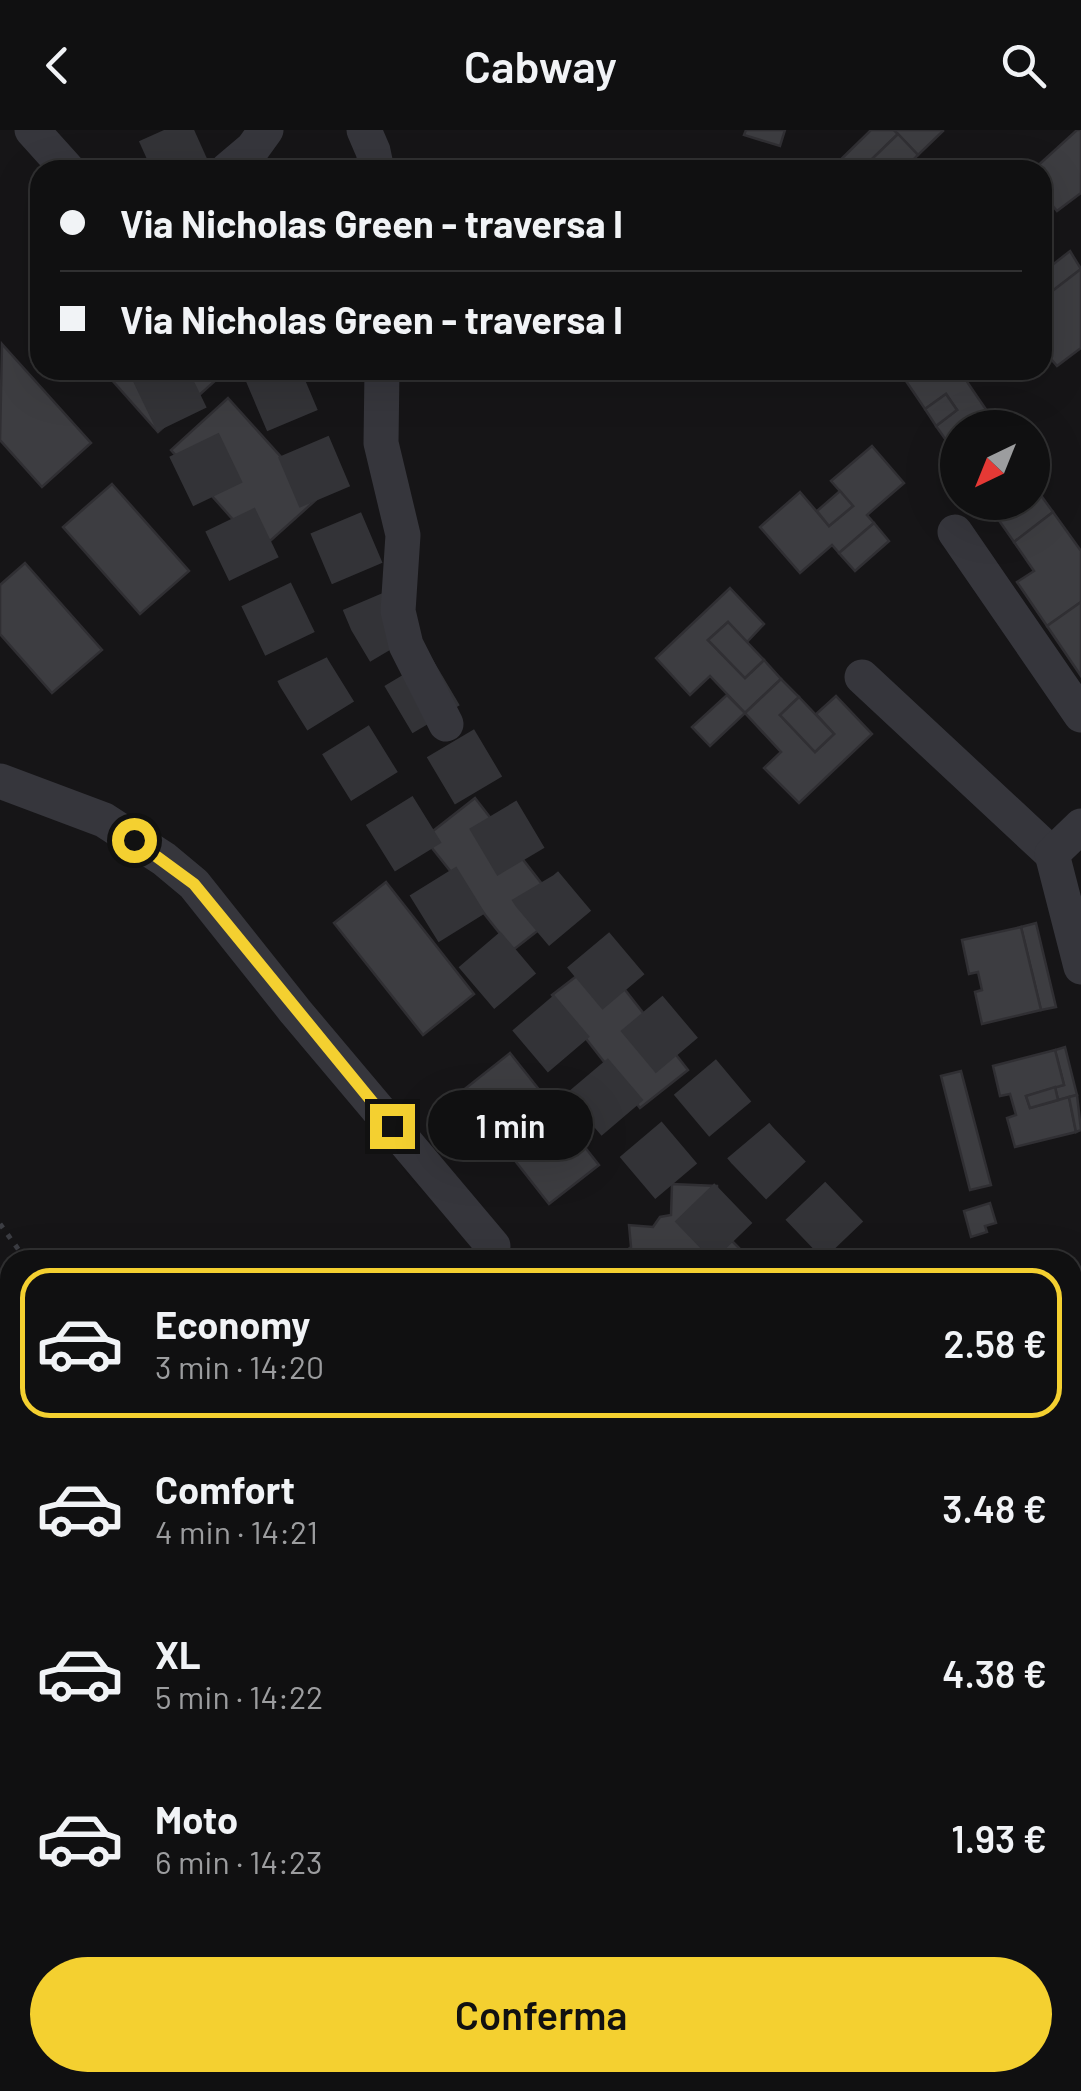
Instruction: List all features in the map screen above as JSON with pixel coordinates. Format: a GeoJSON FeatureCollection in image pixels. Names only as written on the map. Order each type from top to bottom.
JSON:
{"type":"FeatureCollection","features":[{"type":"Feature","properties":{"kind":"street"},"geometry":{"type":"LineString","coordinates":[[32,130],[59,160]]}},
{"type":"Feature","properties":{"kind":"street"},"geometry":{"type":"LineString","coordinates":[[239,160],[266,130]]}},
{"type":"Feature","properties":{"kind":"street"},"geometry":{"type":"LineString","coordinates":[[364,130],[375,160]]}},
{"type":"Feature","properties":{"kind":"street"},"geometry":{"type":"LineString","coordinates":[[382,380],[381,443],[403,536],[398,612],[406,645],[446,724]]}},
{"type":"Feature","properties":{"kind":"street"},"geometry":{"type":"LineString","coordinates":[[956,532],[1081,715]]}},
{"type":"Feature","properties":{"kind":"street"},"geometry":{"type":"LineString","coordinates":[[862,677],[1052,854],[1081,967]]}},
{"type":"Feature","properties":{"kind":"street"},"geometry":{"type":"LineString","coordinates":[[0,780],[104,820],[194,884],[295,1011],[493,1246]]}},
{"type":"Feature","properties":{"kind":"street"},"geometry":{"type":"LineString","coordinates":[[1052,854],[1081,826]]}},
{"type":"Feature","properties":{"kind":"path"},"geometry":{"type":"LineString","coordinates":[[0,1224],[19,1250]]}},
{"type":"Feature","properties":{"kind":"building"},"geometry":{"type":"Polygon","coordinates":[[[746,130],[785,130],[780,146],[744,135],[746,130]]]}},
{"type":"Feature","properties":{"kind":"building"},"geometry":{"type":"Polygon","coordinates":[[[871,130],[894,130],[898,134],[873,160],[840,160],[871,130]]]}},
{"type":"Feature","properties":{"kind":"building"},"geometry":{"type":"Polygon","coordinates":[[[894,130],[942,130],[943,131],[918,155],[894,130]]]}},
{"type":"Feature","properties":{"kind":"building"},"geometry":{"type":"Polygon","coordinates":[[[1081,130],[1081,193],[1057,211],[1052,205],[1052,160],[1044,160],[1081,130]]]}},
{"type":"Feature","properties":{"kind":"building"},"geometry":{"type":"Polygon","coordinates":[[[898,134],[918,155],[913,160],[872,159],[898,134]]]}},
{"type":"Feature","properties":{"kind":"building"},"geometry":{"type":"Polygon","coordinates":[[[1070,251],[1081,269],[1052,291],[1052,265],[1070,251]]]}},
{"type":"Feature","properties":{"kind":"building"},"geometry":{"type":"Polygon","coordinates":[[[1081,269],[1081,348],[1057,366],[1052,360],[1052,291],[1081,269]]]}},
{"type":"Feature","properties":{"kind":"building"},"geometry":{"type":"Polygon","coordinates":[[[2,344],[30,380],[34,380],[91,443],[42,487],[0,440],[2,344]]]}},
{"type":"Feature","properties":{"kind":"building"},"geometry":{"type":"Polygon","coordinates":[[[112,380],[216,380],[158,432],[112,380]]]}},
{"type":"Feature","properties":{"kind":"building"},"geometry":{"type":"Polygon","coordinates":[[[905,380],[966,380],[986,410],[957,410],[946,394],[925,409],[905,380]]]}},
{"type":"Feature","properties":{"kind":"building"},"geometry":{"type":"Polygon","coordinates":[[[946,394],[957,410],[940,410],[940,423],[936,426],[925,409],[946,394]]]}},
{"type":"Feature","properties":{"kind":"building"},"geometry":{"type":"Polygon","coordinates":[[[228,398],[318,498],[260,550],[171,450],[228,398]]]}},
{"type":"Feature","properties":{"kind":"building"},"geometry":{"type":"Polygon","coordinates":[[[872,446],[904,483],[867,515],[874,523],[839,553],[832,545],[800,573],[760,527],[800,492],[829,526],[853,506],[831,481],[872,446]]]}},
{"type":"Feature","properties":{"kind":"building"},"geometry":{"type":"Polygon","coordinates":[[[112,484],[189,571],[140,614],[63,527],[112,484]]]}},
{"type":"Feature","properties":{"kind":"building"},"geometry":{"type":"Polygon","coordinates":[[[840,491],[853,506],[829,526],[817,511],[840,491]]]}},
{"type":"Feature","properties":{"kind":"building"},"geometry":{"type":"Polygon","coordinates":[[[1053,512],[1081,551],[1081,602],[1047,626],[1017,582],[1034,571],[1014,542],[1043,520],[1050,520],[1053,512]]]}},
{"type":"Feature","properties":{"kind":"building"},"geometry":{"type":"Polygon","coordinates":[[[999,520],[1043,520],[1014,542],[999,520]]]}},
{"type":"Feature","properties":{"kind":"building"},"geometry":{"type":"Polygon","coordinates":[[[874,523],[889,541],[855,571],[839,553],[874,523]]]}},
{"type":"Feature","properties":{"kind":"building"},"geometry":{"type":"Polygon","coordinates":[[[25,563],[102,650],[52,693],[0,634],[0,585],[25,563]]]}},
{"type":"Feature","properties":{"kind":"building"},"geometry":{"type":"Polygon","coordinates":[[[730,588],[764,624],[747,642],[728,622],[708,640],[745,678],[764,660],[781,679],[745,713],[710,676],[690,695],[656,658],[730,588]]]}},
{"type":"Feature","properties":{"kind":"building"},"geometry":{"type":"Polygon","coordinates":[[[1081,602],[1081,676],[1047,626],[1081,602]]]}},
{"type":"Feature","properties":{"kind":"building"},"geometry":{"type":"Polygon","coordinates":[[[728,622],[764,660],[745,678],[708,640],[728,622]]]}},
{"type":"Feature","properties":{"kind":"building"},"geometry":{"type":"Polygon","coordinates":[[[781,679],[799,697],[780,715],[815,752],[834,734],[816,714],[836,696],[872,734],[799,803],[764,768],[781,752],[745,713],[781,679]]]}},
{"type":"Feature","properties":{"kind":"building"},"geometry":{"type":"Polygon","coordinates":[[[727,695],[745,713],[710,746],[692,727],[727,695]]]}},
{"type":"Feature","properties":{"kind":"building"},"geometry":{"type":"Polygon","coordinates":[[[799,697],[834,734],[815,752],[780,715],[799,697]]]}},
{"type":"Feature","properties":{"kind":"building"},"geometry":{"type":"Polygon","coordinates":[[[475,798],[563,911],[513,950],[424,838],[475,798]]]}},
{"type":"Feature","properties":{"kind":"building"},"geometry":{"type":"Polygon","coordinates":[[[386,882],[474,994],[423,1035],[334,923],[386,882]]]}},
{"type":"Feature","properties":{"kind":"building"},"geometry":{"type":"Polygon","coordinates":[[[1036,923],[1056,1007],[1041,1010],[1021,927],[1036,923]]]}},
{"type":"Feature","properties":{"kind":"building"},"geometry":{"type":"Polygon","coordinates":[[[1021,927],[1041,1010],[982,1024],[975,992],[982,990],[978,972],[969,974],[962,940],[1021,927]]]}},
{"type":"Feature","properties":{"kind":"building"},"geometry":{"type":"Polygon","coordinates":[[[600,958],[688,1070],[640,1108],[552,995],[600,958]]]}},
{"type":"Feature","properties":{"kind":"building"},"geometry":{"type":"Polygon","coordinates":[[[1065,1047],[1077,1095],[1058,1100],[1055,1087],[1064,1085],[1055,1050],[1065,1047]]]}},
{"type":"Feature","properties":{"kind":"building"},"geometry":{"type":"Polygon","coordinates":[[[1055,1050],[1064,1085],[1026,1096],[1030,1108],[1069,1097],[1076,1132],[1015,1147],[1007,1118],[1016,1115],[1010,1094],[1000,1096],[993,1066],[1055,1050]]]}},
{"type":"Feature","properties":{"kind":"building"},"geometry":{"type":"Polygon","coordinates":[[[510,1053],[599,1165],[549,1204],[461,1092],[510,1053]]]}},
{"type":"Feature","properties":{"kind":"building"},"geometry":{"type":"Polygon","coordinates":[[[961,1071],[991,1185],[970,1190],[941,1076],[961,1071]]]}},
{"type":"Feature","properties":{"kind":"building"},"geometry":{"type":"Polygon","coordinates":[[[1055,1087],[1058,1100],[1030,1108],[1026,1096],[1055,1087]]]}},
{"type":"Feature","properties":{"kind":"building"},"geometry":{"type":"Polygon","coordinates":[[[1077,1095],[1081,1130],[1076,1132],[1069,1097],[1077,1095]]]}},
{"type":"Feature","properties":{"kind":"building"},"geometry":{"type":"Polygon","coordinates":[[[672,1184],[717,1186],[717,1226],[741,1250],[627,1250],[631,1247],[629,1225],[653,1227],[660,1217],[671,1215],[672,1184]]]}},
{"type":"Feature","properties":{"kind":"building"},"geometry":{"type":"Polygon","coordinates":[[[990,1203],[996,1223],[985,1226],[987,1232],[971,1237],[964,1211],[990,1203]]]}},
{"type":"Feature","properties":{"kind":"tunnel"},"geometry":{"type":"LineString","coordinates":[[164,130],[178,160]]}},
{"type":"Feature","properties":{"kind":"tunnel"},"geometry":{"type":"LineString","coordinates":[[163,380],[304,673],[464,931],[693,1201],[740,1250]]}},
{"type":"Feature","properties":{"kind":"tunnel"},"geometry":{"type":"LineString","coordinates":[[275,380],[376,618],[537,889],[752,1145],[852,1250]]}},
{"type":"Feature","properties":{"kind":"route"},"geometry":{"type":"LineString","coordinates":[[134,840],[194,884],[392,1126]]}}]}
